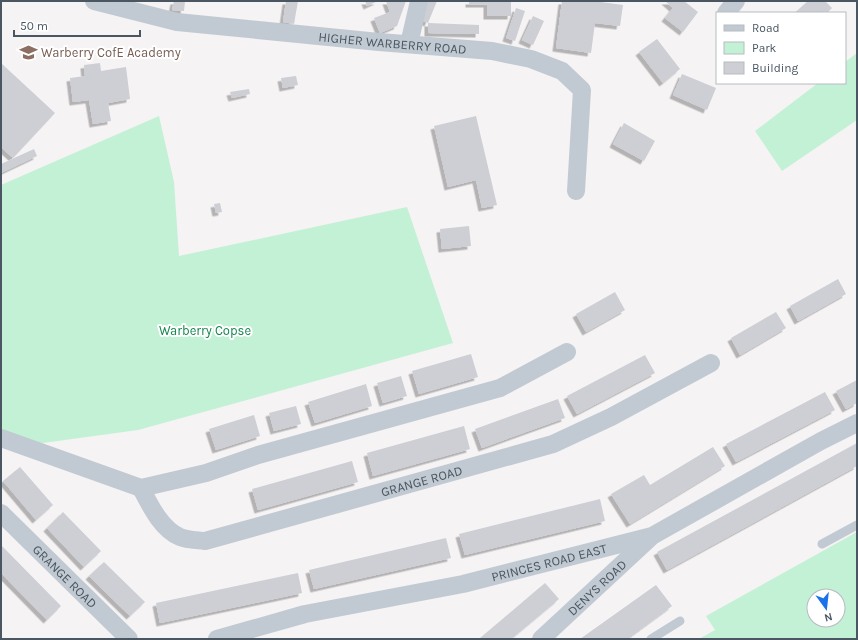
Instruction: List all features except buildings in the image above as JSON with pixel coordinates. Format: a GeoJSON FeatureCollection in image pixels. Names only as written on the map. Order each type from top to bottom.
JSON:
{"type":"FeatureCollection","features":[{"type":"Feature","properties":{"kind":"street","name":"HIGHER WARBERRY ROAD"},"geometry":{"type":"LineString","coordinates":[[94,1],[177,22],[492,51],[531,59],[562,71],[582,90],[576,191]]}},
{"type":"Feature","properties":{"kind":"street"},"geometry":{"type":"LineString","coordinates":[[409,44],[419,1]]}},
{"type":"Feature","properties":{"kind":"street"},"geometry":{"type":"LineString","coordinates":[[727,12],[736,1]]}},
{"type":"Feature","properties":{"kind":"street"},"geometry":{"type":"LineString","coordinates":[[1,438],[141,488],[206,473],[258,455],[500,388],[567,352]]}},
{"type":"Feature","properties":{"kind":"street","name":"GRANGE ROAD"},"geometry":{"type":"LineString","coordinates":[[141,488],[160,520],[170,531],[180,538],[205,541],[553,444],[611,417],[711,363]]}},
{"type":"Feature","properties":{"kind":"street","name":"PRINCES ROAD EAST"},"geometry":{"type":"LineString","coordinates":[[217,639],[305,614],[463,584],[652,536],[857,422]]}},
{"type":"Feature","properties":{"kind":"street","name":"GRANGE ROAD"},"geometry":{"type":"LineString","coordinates":[[1,513],[129,639]]}},
{"type":"Feature","properties":{"kind":"street","name":"DENYS ROAD"},"geometry":{"type":"LineString","coordinates":[[541,639],[652,536]]}},
{"type":"Feature","properties":{"kind":"lane"},"geometry":{"type":"LineString","coordinates":[[822,544],[857,525]]}},
{"type":"Feature","properties":{"kind":"lane"},"geometry":{"type":"LineString","coordinates":[[651,639],[680,621]]}},
{"type":"Feature","properties":{"kind":"green space"},"geometry":{"type":"Polygon","coordinates":[[[857,53],[857,120],[782,171],[755,131],[817,84],[846,84],[846,61],[857,53]]]}},
{"type":"Feature","properties":{"kind":"green space","name":"Warberry Copse"},"geometry":{"type":"Polygon","coordinates":[[[159,116],[174,182],[179,256],[407,207],[453,343],[138,430],[21,446],[1,438],[1,185],[159,116]]]}},
{"type":"Feature","properties":{"kind":"green space"},"geometry":{"type":"Polygon","coordinates":[[[857,532],[857,637],[853,639],[699,639],[715,630],[706,616],[857,532]]]}},
{"type":"Feature","properties":{"kind":"place","name":"Warberry CofE Academy"},"geometry":{"type":"Point","coordinates":[28,52]}}]}
